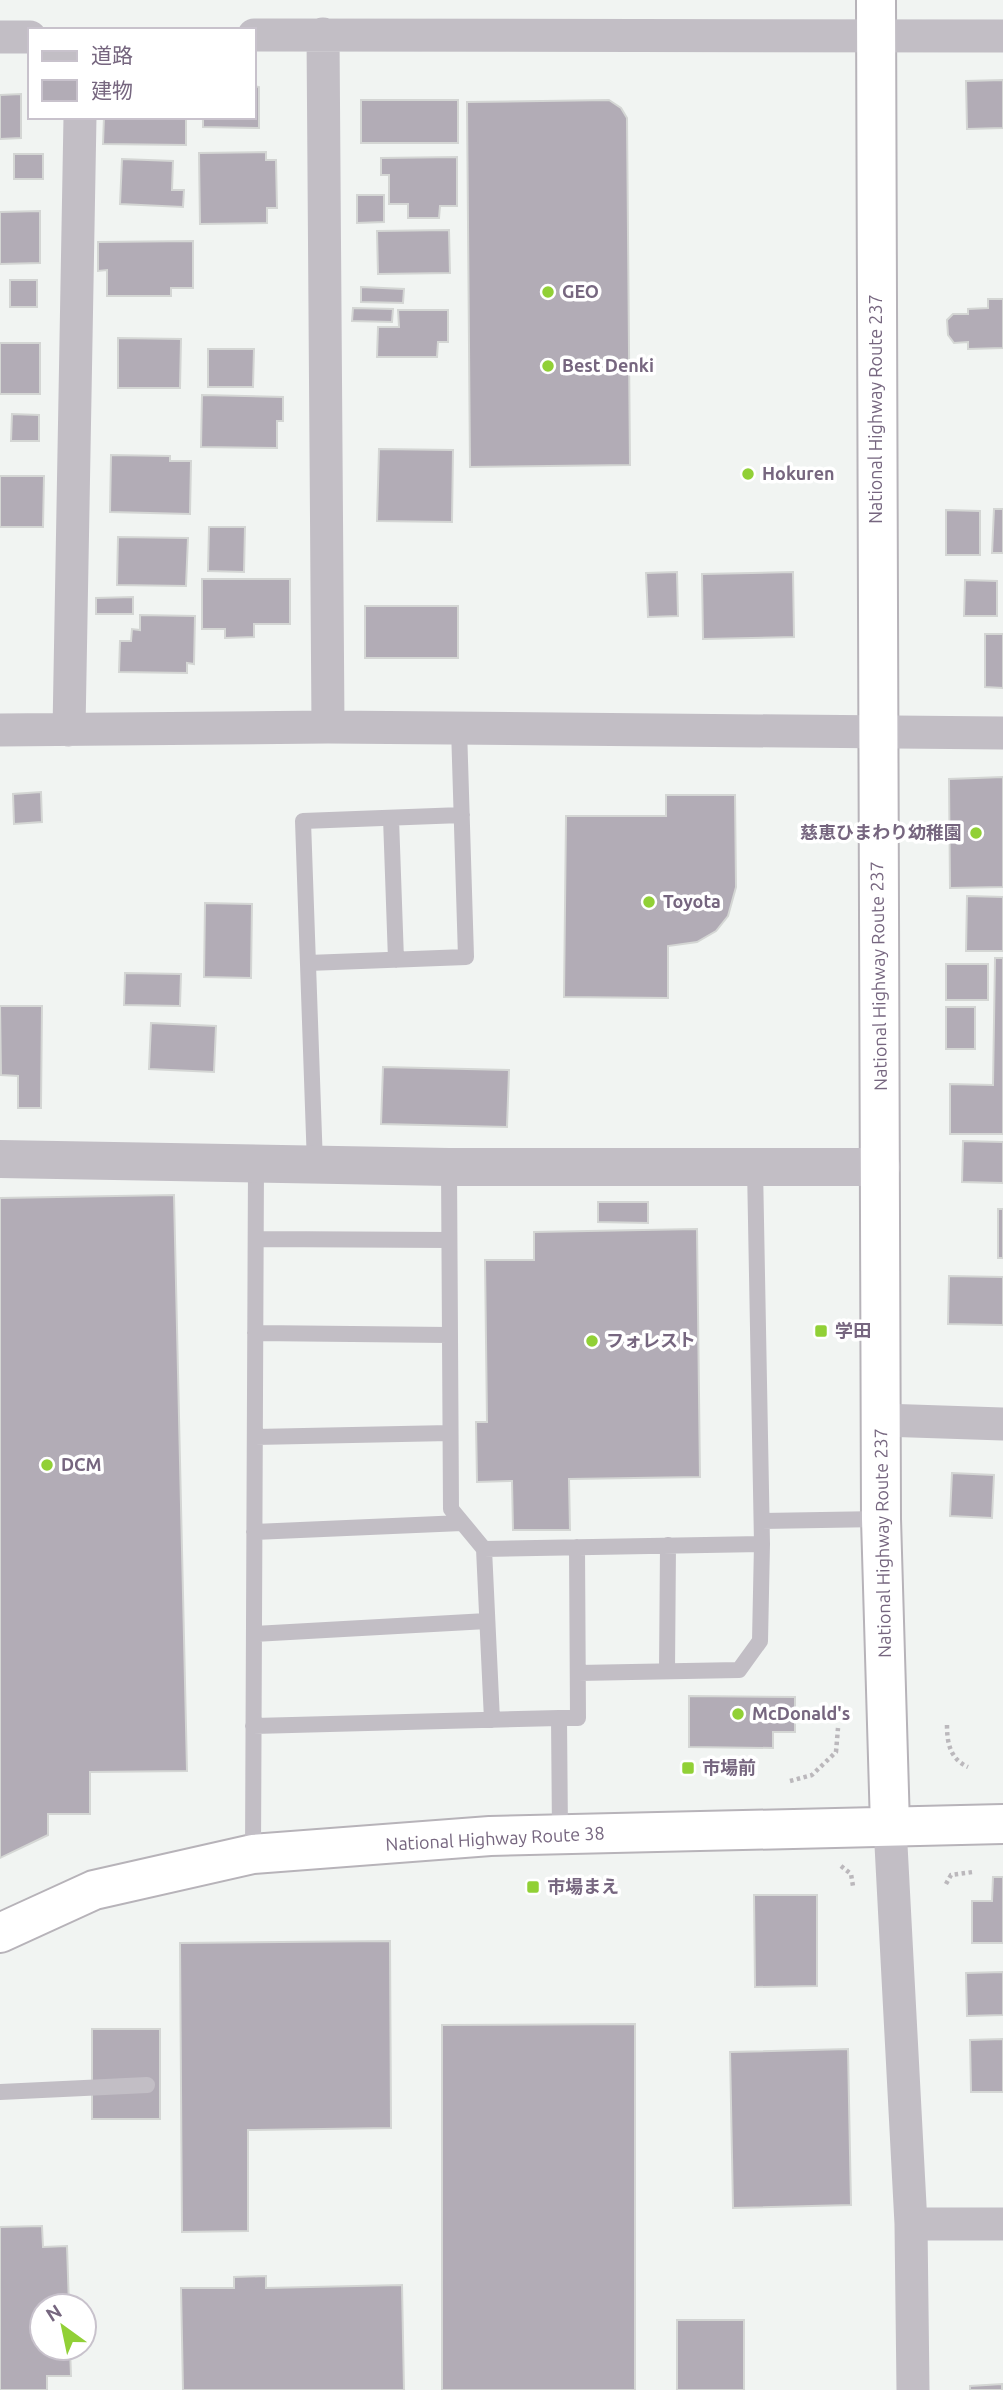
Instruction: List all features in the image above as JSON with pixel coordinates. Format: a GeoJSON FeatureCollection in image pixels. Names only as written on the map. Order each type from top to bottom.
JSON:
{"type":"FeatureCollection","features":[{"type":"Feature","properties":{"kind":"highway","name":"National Highway Route 237"},"geometry":{"type":"LineString","coordinates":[[876,18],[881,1519],[890,1826]]}},
{"type":"Feature","properties":{"kind":"highway","name":"National Highway Route 38"},"geometry":{"type":"LineString","coordinates":[[0,1933],[94,1890],[253,1854],[491,1836],[1003,1824]]}},
{"type":"Feature","properties":{"kind":"street"},"geometry":{"type":"LineString","coordinates":[[256,35],[876,18],[1003,36]]}},
{"type":"Feature","properties":{"kind":"street"},"geometry":{"type":"LineString","coordinates":[[323,34],[328,727]]}},
{"type":"Feature","properties":{"kind":"street"},"geometry":{"type":"LineString","coordinates":[[0,37],[28,37]]}},
{"type":"Feature","properties":{"kind":"street"},"geometry":{"type":"LineString","coordinates":[[69,730],[80,119]]}},
{"type":"Feature","properties":{"kind":"street"},"geometry":{"type":"LineString","coordinates":[[0,730],[328,727],[1003,733]]}},
{"type":"Feature","properties":{"kind":"street"},"geometry":{"type":"LineString","coordinates":[[0,1159],[449,1167],[881,1167]]}},
{"type":"Feature","properties":{"kind":"street"},"geometry":{"type":"LineString","coordinates":[[882,1420],[1003,1424]]}},
{"type":"Feature","properties":{"kind":"street"},"geometry":{"type":"LineString","coordinates":[[890,1826],[911,2224],[913,2390]]}},
{"type":"Feature","properties":{"kind":"street"},"geometry":{"type":"LineString","coordinates":[[911,2224],[1003,2224]]}},
{"type":"Feature","properties":{"kind":"lane"},"geometry":{"type":"LineString","coordinates":[[308,963],[466,957],[459,728]]}},
{"type":"Feature","properties":{"kind":"lane"},"geometry":{"type":"LineString","coordinates":[[314,1165],[303,821],[462,815]]}},
{"type":"Feature","properties":{"kind":"lane"},"geometry":{"type":"LineString","coordinates":[[391,818],[396,960]]}},
{"type":"Feature","properties":{"kind":"lane"},"geometry":{"type":"LineString","coordinates":[[253,1854],[256,1164]]}},
{"type":"Feature","properties":{"kind":"lane"},"geometry":{"type":"LineString","coordinates":[[449,1167],[451,1509],[484,1549],[492,1720]]}},
{"type":"Feature","properties":{"kind":"lane"},"geometry":{"type":"LineString","coordinates":[[578,1673],[739,1670],[760,1641],[762,1521],[755,1167]]}},
{"type":"Feature","properties":{"kind":"lane"},"geometry":{"type":"LineString","coordinates":[[256,1239],[449,1240]]}},
{"type":"Feature","properties":{"kind":"lane"},"geometry":{"type":"LineString","coordinates":[[255,1333],[449,1335]]}},
{"type":"Feature","properties":{"kind":"lane"},"geometry":{"type":"LineString","coordinates":[[255,1437],[450,1433]]}},
{"type":"Feature","properties":{"kind":"lane"},"geometry":{"type":"LineString","coordinates":[[762,1521],[881,1519]]}},
{"type":"Feature","properties":{"kind":"lane"},"geometry":{"type":"LineString","coordinates":[[254,1532],[462,1523]]}},
{"type":"Feature","properties":{"kind":"lane"},"geometry":{"type":"LineString","coordinates":[[484,1549],[762,1544]]}},
{"type":"Feature","properties":{"kind":"lane"},"geometry":{"type":"LineString","coordinates":[[667,1671],[668,1545]]}},
{"type":"Feature","properties":{"kind":"lane"},"geometry":{"type":"LineString","coordinates":[[253,1726],[578,1718],[577,1547]]}},
{"type":"Feature","properties":{"kind":"lane"},"geometry":{"type":"LineString","coordinates":[[254,1634],[487,1621]]}},
{"type":"Feature","properties":{"kind":"lane"},"geometry":{"type":"LineString","coordinates":[[559,1718],[560,1834]]}},
{"type":"Feature","properties":{"kind":"lane"},"geometry":{"type":"LineString","coordinates":[[0,2092],[147,2085]]}},
{"type":"Feature","properties":{"kind":"path"},"geometry":{"type":"LineString","coordinates":[[947,1725],[947,1743],[958,1763],[968,1767]]}},
{"type":"Feature","properties":{"kind":"path"},"geometry":{"type":"LineString","coordinates":[[790,1781],[812,1775],[836,1752],[838,1728]]}},
{"type":"Feature","properties":{"kind":"path"},"geometry":{"type":"LineString","coordinates":[[946,1884],[951,1875],[973,1872]]}},
{"type":"Feature","properties":{"kind":"building"},"geometry":{"type":"Polygon","coordinates":[[[1003,80],[1003,128],[967,129],[966,81],[1003,80]]]}},
{"type":"Feature","properties":{"kind":"building"},"geometry":{"type":"Polygon","coordinates":[[[256,86],[259,87],[259,128],[203,127],[203,119],[256,119],[256,86]]]}},
{"type":"Feature","properties":{"kind":"building"},"geometry":{"type":"Polygon","coordinates":[[[21,94],[21,138],[0,139],[0,95],[21,94]]]}},
{"type":"Feature","properties":{"kind":"building"},"geometry":{"type":"Polygon","coordinates":[[[361,100],[458,100],[458,143],[361,143],[361,100]]]}},
{"type":"Feature","properties":{"kind":"building","name":"GEO"},"geometry":{"type":"Polygon","coordinates":[[[609,100],[621,108],[627,118],[630,465],[470,467],[467,102],[609,100]]]}},
{"type":"Feature","properties":{"kind":"building"},"geometry":{"type":"Polygon","coordinates":[[[104,119],[186,119],[186,145],[103,144],[104,119]]]}},
{"type":"Feature","properties":{"kind":"building"},"geometry":{"type":"Polygon","coordinates":[[[266,152],[266,160],[276,160],[277,208],[267,208],[267,223],[200,224],[199,153],[266,152]]]}},
{"type":"Feature","properties":{"kind":"building"},"geometry":{"type":"Polygon","coordinates":[[[14,154],[43,154],[43,179],[14,179],[14,154]]]}},
{"type":"Feature","properties":{"kind":"building"},"geometry":{"type":"Polygon","coordinates":[[[457,157],[457,206],[440,206],[439,218],[408,218],[408,204],[389,204],[389,175],[381,175],[381,158],[457,157]]]}},
{"type":"Feature","properties":{"kind":"building"},"geometry":{"type":"Polygon","coordinates":[[[122,159],[173,161],[172,190],[184,190],[183,207],[120,204],[122,159]]]}},
{"type":"Feature","properties":{"kind":"building"},"geometry":{"type":"Polygon","coordinates":[[[357,195],[384,195],[384,222],[357,223],[357,195]]]}},
{"type":"Feature","properties":{"kind":"building"},"geometry":{"type":"Polygon","coordinates":[[[40,211],[40,263],[0,264],[0,212],[40,211]]]}},
{"type":"Feature","properties":{"kind":"building"},"geometry":{"type":"Polygon","coordinates":[[[449,230],[450,273],[378,274],[377,231],[449,230]]]}},
{"type":"Feature","properties":{"kind":"building"},"geometry":{"type":"Polygon","coordinates":[[[193,241],[193,288],[171,288],[171,296],[107,296],[107,270],[98,271],[98,242],[193,241]]]}},
{"type":"Feature","properties":{"kind":"building"},"geometry":{"type":"Polygon","coordinates":[[[10,280],[37,280],[37,307],[10,307],[10,280]]]}},
{"type":"Feature","properties":{"kind":"building"},"geometry":{"type":"Polygon","coordinates":[[[361,287],[404,289],[403,303],[361,302],[361,287]]]}},
{"type":"Feature","properties":{"kind":"building"},"geometry":{"type":"Polygon","coordinates":[[[988,299],[1003,299],[1003,348],[968,349],[968,342],[954,343],[948,335],[947,320],[953,314],[968,314],[968,309],[988,308],[988,299]]]}},
{"type":"Feature","properties":{"kind":"building"},"geometry":{"type":"Polygon","coordinates":[[[353,308],[393,309],[392,322],[352,321],[353,308]]]}},
{"type":"Feature","properties":{"kind":"building"},"geometry":{"type":"Polygon","coordinates":[[[398,310],[448,310],[448,342],[438,342],[437,357],[377,357],[378,327],[399,327],[398,310]]]}},
{"type":"Feature","properties":{"kind":"building"},"geometry":{"type":"Polygon","coordinates":[[[118,338],[181,339],[180,388],[118,388],[118,338]]]}},
{"type":"Feature","properties":{"kind":"building"},"geometry":{"type":"Polygon","coordinates":[[[0,343],[40,343],[40,394],[0,394],[0,343]]]}},
{"type":"Feature","properties":{"kind":"building"},"geometry":{"type":"Polygon","coordinates":[[[208,349],[254,349],[253,387],[208,387],[208,349]]]}},
{"type":"Feature","properties":{"kind":"building"},"geometry":{"type":"Polygon","coordinates":[[[202,395],[283,397],[283,421],[277,421],[277,448],[201,447],[202,395]]]}},
{"type":"Feature","properties":{"kind":"building"},"geometry":{"type":"Polygon","coordinates":[[[12,414],[39,415],[39,441],[11,441],[12,414]]]}},
{"type":"Feature","properties":{"kind":"building"},"geometry":{"type":"Polygon","coordinates":[[[379,449],[453,450],[452,522],[377,521],[379,449]]]}},
{"type":"Feature","properties":{"kind":"building"},"geometry":{"type":"Polygon","coordinates":[[[111,455],[170,456],[170,461],[191,461],[190,514],[110,512],[111,455]]]}},
{"type":"Feature","properties":{"kind":"building"},"geometry":{"type":"Polygon","coordinates":[[[0,476],[44,476],[43,527],[0,527],[0,476]]]}},
{"type":"Feature","properties":{"kind":"building"},"geometry":{"type":"Polygon","coordinates":[[[994,509],[1003,509],[1003,553],[992,553],[994,509]]]}},
{"type":"Feature","properties":{"kind":"building"},"geometry":{"type":"Polygon","coordinates":[[[946,510],[980,511],[980,555],[946,555],[946,510]]]}},
{"type":"Feature","properties":{"kind":"building"},"geometry":{"type":"Polygon","coordinates":[[[209,527],[245,527],[244,572],[208,571],[209,527]]]}},
{"type":"Feature","properties":{"kind":"building"},"geometry":{"type":"Polygon","coordinates":[[[118,537],[188,538],[186,586],[117,585],[118,537]]]}},
{"type":"Feature","properties":{"kind":"building"},"geometry":{"type":"Polygon","coordinates":[[[677,572],[678,616],[648,617],[646,573],[677,572]]]}},
{"type":"Feature","properties":{"kind":"building"},"geometry":{"type":"Polygon","coordinates":[[[793,572],[794,637],[703,639],[702,574],[793,572]]]}},
{"type":"Feature","properties":{"kind":"building"},"geometry":{"type":"Polygon","coordinates":[[[202,579],[290,579],[290,624],[254,624],[254,637],[225,638],[225,629],[202,629],[202,579]]]}},
{"type":"Feature","properties":{"kind":"building"},"geometry":{"type":"Polygon","coordinates":[[[965,580],[997,581],[997,616],[964,616],[965,580]]]}},
{"type":"Feature","properties":{"kind":"building"},"geometry":{"type":"Polygon","coordinates":[[[133,597],[133,614],[96,614],[96,598],[133,597]]]}},
{"type":"Feature","properties":{"kind":"building"},"geometry":{"type":"Polygon","coordinates":[[[365,606],[458,606],[458,658],[365,658],[365,606]]]}},
{"type":"Feature","properties":{"kind":"building"},"geometry":{"type":"Polygon","coordinates":[[[140,615],[195,616],[194,664],[187,663],[187,673],[119,672],[120,641],[131,641],[132,629],[140,630],[140,615]]]}},
{"type":"Feature","properties":{"kind":"building"},"geometry":{"type":"Polygon","coordinates":[[[985,634],[1003,634],[1003,688],[985,687],[985,634]]]}},
{"type":"Feature","properties":{"kind":"building","name":"慈恵ひまわり幼稚園"},"geometry":{"type":"Polygon","coordinates":[[[1003,777],[1003,887],[950,888],[949,779],[1003,777]]]}},
{"type":"Feature","properties":{"kind":"building"},"geometry":{"type":"Polygon","coordinates":[[[41,792],[42,822],[14,824],[13,794],[41,792]]]}},
{"type":"Feature","properties":{"kind":"building","name":"Toyota"},"geometry":{"type":"Polygon","coordinates":[[[666,795],[735,795],[736,887],[728,916],[716,931],[697,942],[668,946],[668,998],[564,997],[566,816],[666,816],[666,795]]]}},
{"type":"Feature","properties":{"kind":"building"},"geometry":{"type":"Polygon","coordinates":[[[967,896],[1003,897],[1003,951],[966,951],[967,896]]]}},
{"type":"Feature","properties":{"kind":"building"},"geometry":{"type":"Polygon","coordinates":[[[205,903],[252,904],[251,978],[204,977],[205,903]]]}},
{"type":"Feature","properties":{"kind":"building"},"geometry":{"type":"Polygon","coordinates":[[[995,958],[1003,958],[1003,1134],[950,1134],[950,1084],[993,1085],[995,958]]]}},
{"type":"Feature","properties":{"kind":"building"},"geometry":{"type":"Polygon","coordinates":[[[946,964],[988,964],[988,1000],[946,1000],[946,964]]]}},
{"type":"Feature","properties":{"kind":"building"},"geometry":{"type":"Polygon","coordinates":[[[125,973],[181,974],[180,1006],[124,1005],[125,973]]]}},
{"type":"Feature","properties":{"kind":"building"},"geometry":{"type":"Polygon","coordinates":[[[0,1006],[42,1006],[41,1108],[18,1108],[18,1076],[1,1075],[0,1006]]]}},
{"type":"Feature","properties":{"kind":"building"},"geometry":{"type":"Polygon","coordinates":[[[946,1007],[975,1007],[975,1049],[946,1049],[946,1007]]]}},
{"type":"Feature","properties":{"kind":"building"},"geometry":{"type":"Polygon","coordinates":[[[151,1023],[216,1026],[214,1072],[149,1069],[151,1023]]]}},
{"type":"Feature","properties":{"kind":"building"},"geometry":{"type":"Polygon","coordinates":[[[383,1067],[509,1070],[507,1127],[381,1124],[383,1067]]]}},
{"type":"Feature","properties":{"kind":"building"},"geometry":{"type":"Polygon","coordinates":[[[963,1141],[1003,1142],[1003,1183],[962,1182],[963,1141]]]}},
{"type":"Feature","properties":{"kind":"building"},"geometry":{"type":"Polygon","coordinates":[[[174,1195],[187,1771],[90,1772],[90,1814],[48,1814],[48,1835],[0,1858],[0,1198],[174,1195]]]}},
{"type":"Feature","properties":{"kind":"building"},"geometry":{"type":"Polygon","coordinates":[[[598,1202],[648,1202],[648,1223],[598,1222],[598,1202]]]}},
{"type":"Feature","properties":{"kind":"building"},"geometry":{"type":"Polygon","coordinates":[[[998,1209],[1003,1209],[1003,1258],[998,1258],[998,1209]]]}},
{"type":"Feature","properties":{"kind":"building","name":"フォレスト"},"geometry":{"type":"Polygon","coordinates":[[[697,1229],[700,1477],[569,1479],[570,1530],[513,1530],[512,1481],[477,1482],[476,1422],[487,1422],[485,1260],[534,1260],[534,1232],[697,1229]]]}},
{"type":"Feature","properties":{"kind":"building"},"geometry":{"type":"Polygon","coordinates":[[[949,1276],[1003,1277],[1003,1325],[948,1324],[949,1276]]]}},
{"type":"Feature","properties":{"kind":"building"},"geometry":{"type":"Polygon","coordinates":[[[952,1473],[994,1475],[992,1518],[950,1516],[952,1473]]]}},
{"type":"Feature","properties":{"kind":"building"},"geometry":{"type":"Polygon","coordinates":[[[689,1696],[795,1697],[795,1732],[773,1732],[773,1748],[689,1747],[689,1696]]]}},
{"type":"Feature","properties":{"kind":"building"},"geometry":{"type":"Polygon","coordinates":[[[993,1877],[1003,1877],[1003,1943],[972,1943],[972,1901],[992,1901],[993,1877]]]}},
{"type":"Feature","properties":{"kind":"building"},"geometry":{"type":"Polygon","coordinates":[[[754,1895],[817,1895],[817,1986],[755,1987],[754,1895]]]}},
{"type":"Feature","properties":{"kind":"building"},"geometry":{"type":"Polygon","coordinates":[[[390,1941],[391,2128],[248,2130],[248,2231],[182,2232],[180,1943],[390,1941]]]}},
{"type":"Feature","properties":{"kind":"building"},"geometry":{"type":"Polygon","coordinates":[[[1003,1972],[1003,2015],[967,2016],[966,1973],[1003,1972]]]}},
{"type":"Feature","properties":{"kind":"building"},"geometry":{"type":"Polygon","coordinates":[[[635,2024],[635,2390],[442,2390],[442,2025],[635,2024]]]}},
{"type":"Feature","properties":{"kind":"building"},"geometry":{"type":"Polygon","coordinates":[[[92,2029],[160,2029],[160,2119],[92,2119],[92,2029]]]}},
{"type":"Feature","properties":{"kind":"building"},"geometry":{"type":"Polygon","coordinates":[[[1003,2039],[1003,2092],[971,2092],[970,2040],[1003,2039]]]}},
{"type":"Feature","properties":{"kind":"building"},"geometry":{"type":"Polygon","coordinates":[[[848,2049],[851,2205],[733,2208],[730,2052],[848,2049]]]}},
{"type":"Feature","properties":{"kind":"building"},"geometry":{"type":"Polygon","coordinates":[[[42,2226],[43,2247],[67,2246],[69,2292],[28,2292],[28,2362],[70,2362],[71,2376],[47,2376],[47,2390],[0,2390],[0,2227],[42,2226]]]}},
{"type":"Feature","properties":{"kind":"building"},"geometry":{"type":"Polygon","coordinates":[[[266,2276],[266,2288],[402,2285],[404,2390],[183,2390],[181,2288],[234,2288],[234,2277],[266,2276]]]}},
{"type":"Feature","properties":{"kind":"building"},"geometry":{"type":"Polygon","coordinates":[[[677,2320],[744,2320],[744,2390],[677,2390],[677,2320]]]}},
{"type":"Feature","properties":{"kind":"building"},"geometry":{"type":"Polygon","coordinates":[[[1002,2384],[1002,2390],[970,2390],[970,2386],[1002,2384]]]}},
{"type":"Feature","properties":{"kind":"place","name":"GEO"},"geometry":{"type":"Point","coordinates":[548,292]}},
{"type":"Feature","properties":{"kind":"place","name":"Best Denki"},"geometry":{"type":"Point","coordinates":[548,366]}},
{"type":"Feature","properties":{"kind":"place","name":"Hokuren"},"geometry":{"type":"Point","coordinates":[748,474]}},
{"type":"Feature","properties":{"kind":"place","name":"慈恵ひまわり幼稚園"},"geometry":{"type":"Point","coordinates":[976,833]}},
{"type":"Feature","properties":{"kind":"place","name":"Toyota"},"geometry":{"type":"Point","coordinates":[649,902]}},
{"type":"Feature","properties":{"kind":"place","name":"学田"},"geometry":{"type":"Point","coordinates":[821,1331]}},
{"type":"Feature","properties":{"kind":"place","name":"フォレスト"},"geometry":{"type":"Point","coordinates":[592,1341]}},
{"type":"Feature","properties":{"kind":"place","name":"DCM"},"geometry":{"type":"Point","coordinates":[47,1465]}},
{"type":"Feature","properties":{"kind":"place","name":"McDonald's"},"geometry":{"type":"Point","coordinates":[738,1714]}},
{"type":"Feature","properties":{"kind":"place","name":"市場前"},"geometry":{"type":"Point","coordinates":[688,1768]}},
{"type":"Feature","properties":{"kind":"place","name":"市場まえ"},"geometry":{"type":"Point","coordinates":[533,1887]}}]}
